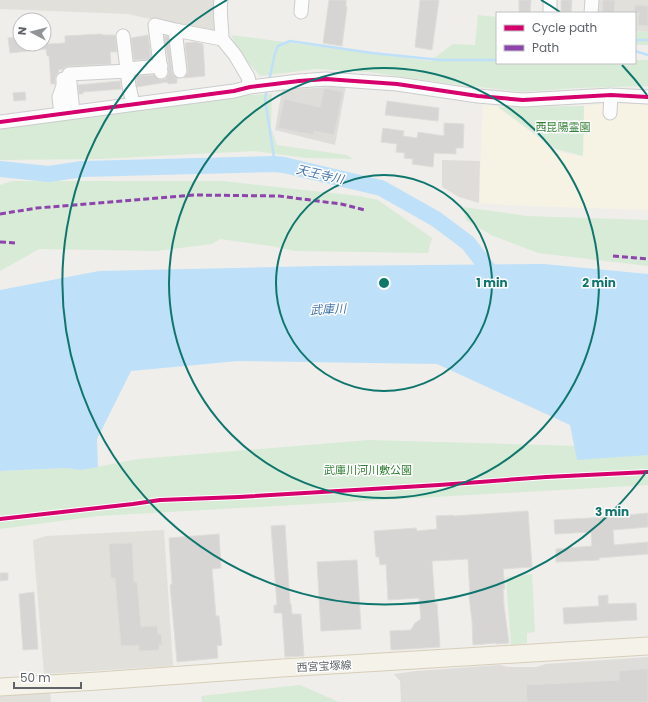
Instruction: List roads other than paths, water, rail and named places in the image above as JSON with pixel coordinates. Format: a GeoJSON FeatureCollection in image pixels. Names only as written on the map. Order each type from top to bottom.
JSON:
{"type":"FeatureCollection","features":[{"type":"Feature","properties":{"kind":"main road","name":"西宮宝塚線"},"geometry":{"type":"LineString","coordinates":[[0,686],[648,646]]}},
{"type":"Feature","properties":{"kind":"street"},"geometry":{"type":"LineString","coordinates":[[221,0],[220,8],[222,39],[235,55],[248,77],[262,85]]}},
{"type":"Feature","properties":{"kind":"street"},"geometry":{"type":"LineString","coordinates":[[550,0],[550,12]]}},
{"type":"Feature","properties":{"kind":"street"},"geometry":{"type":"LineString","coordinates":[[592,0],[592,12]]}},
{"type":"Feature","properties":{"kind":"street"},"geometry":{"type":"LineString","coordinates":[[67,113],[69,74],[83,76],[110,75],[127,70],[161,69],[155,26],[222,39]]}},
{"type":"Feature","properties":{"kind":"street"},"geometry":{"type":"LineString","coordinates":[[175,30],[180,71]]}},
{"type":"Feature","properties":{"kind":"street"},"geometry":{"type":"LineString","coordinates":[[123,36],[132,104]]}},
{"type":"Feature","properties":{"kind":"street"},"geometry":{"type":"LineString","coordinates":[[63,79],[59,96],[67,113]]}},
{"type":"Feature","properties":{"kind":"street"},"geometry":{"type":"LineString","coordinates":[[0,122],[299,81],[326,80],[397,84],[478,96],[523,100],[611,95],[648,97]]}},
{"type":"Feature","properties":{"kind":"street"},"geometry":{"type":"LineString","coordinates":[[610,113],[611,95]]}},
{"type":"Feature","properties":{"kind":"water","name":"武庫川"},"geometry":{"type":"Polygon","coordinates":[[[544,264],[648,274],[648,455],[577,460],[570,425],[437,364],[238,361],[131,371],[97,439],[98,467],[81,470],[66,468],[0,471],[0,290],[99,271],[319,266],[544,264]]]}},
{"type":"Feature","properties":{"kind":"waterway"},"geometry":{"type":"LineString","coordinates":[[636,40],[648,40]]}},
{"type":"Feature","properties":{"kind":"waterway"},"geometry":{"type":"LineString","coordinates":[[269,81],[278,46],[290,41],[372,53],[440,60],[496,60]]}},
{"type":"Feature","properties":{"kind":"waterway"},"geometry":{"type":"LineString","coordinates":[[636,51],[648,55]]}},
{"type":"Feature","properties":{"kind":"waterway"},"geometry":{"type":"LineString","coordinates":[[267,89],[265,99],[275,164]]}},
{"type":"Feature","properties":{"kind":"waterway","name":"天王寺川"},"geometry":{"type":"LineString","coordinates":[[0,169],[49,174],[82,169],[284,165],[381,188],[436,219],[468,243],[498,282]]}},
{"type":"Feature","properties":{"kind":"park label","name":"西昆陽霊園"},"geometry":{"type":"Point","coordinates":[563,127]}},
{"type":"Feature","properties":{"kind":"park label","name":"武庫川河川敷公園"},"geometry":{"type":"Point","coordinates":[368,470]}}]}
